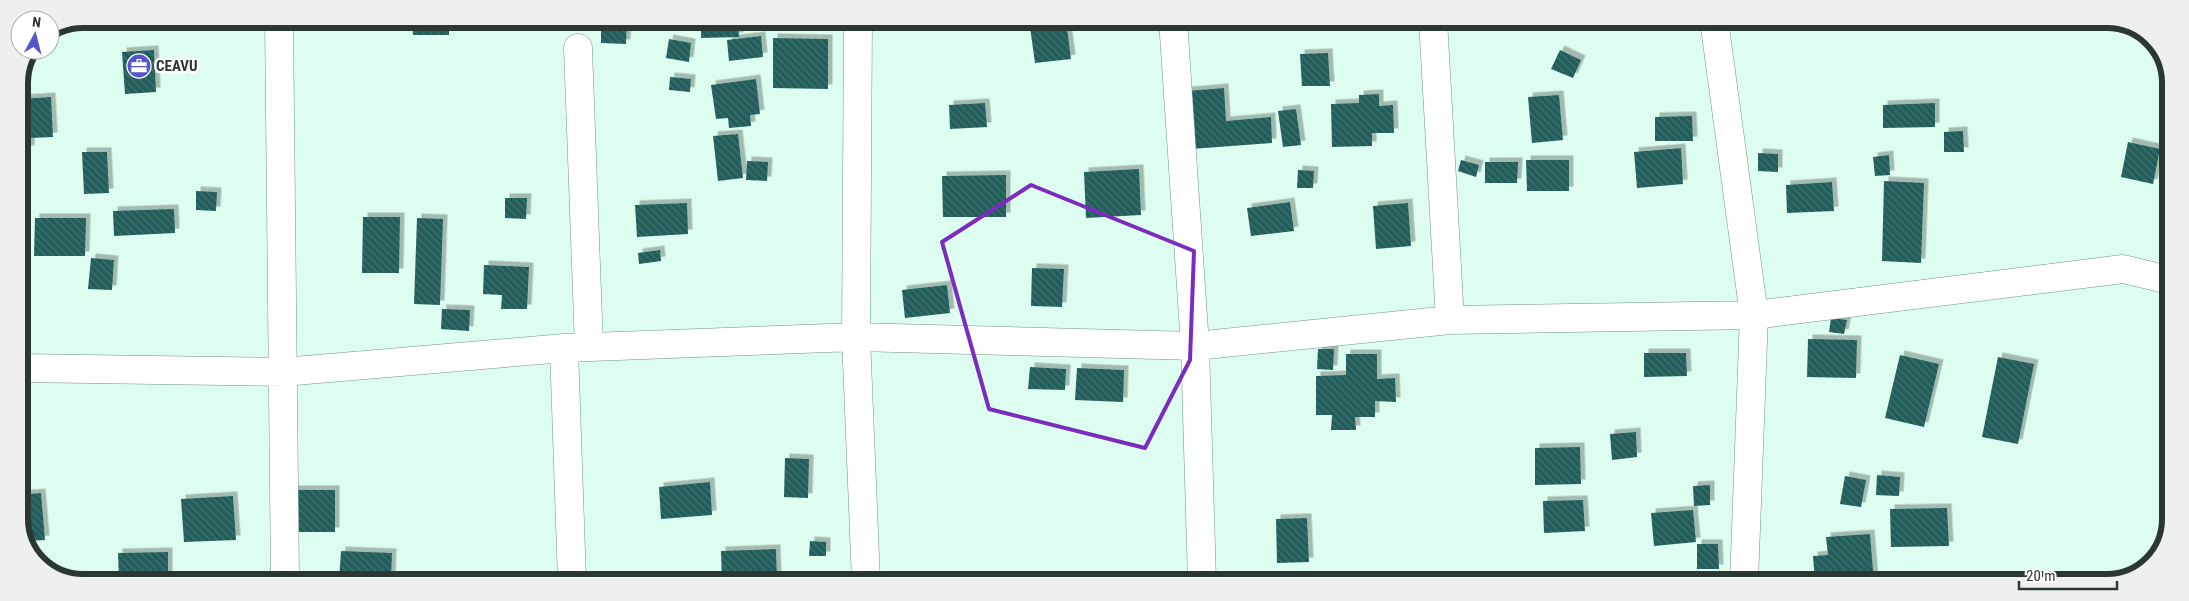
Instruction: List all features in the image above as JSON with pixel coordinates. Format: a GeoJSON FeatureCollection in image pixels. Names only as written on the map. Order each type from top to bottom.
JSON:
{"type":"FeatureCollection","features":[{"type":"Feature","properties":{"kind":"street"},"geometry":{"type":"LineString","coordinates":[[279,27],[285,574]]}},
{"type":"Feature","properties":{"kind":"street"},"geometry":{"type":"LineString","coordinates":[[858,27],[856,337],[866,574]]}},
{"type":"Feature","properties":{"kind":"street"},"geometry":{"type":"LineString","coordinates":[[1172,27],[1195,346],[1202,574]]}},
{"type":"Feature","properties":{"kind":"street"},"geometry":{"type":"LineString","coordinates":[[1433,27],[1450,320]]}},
{"type":"Feature","properties":{"kind":"street"},"geometry":{"type":"LineString","coordinates":[[1715,27],[1754,315],[1744,574]]}},
{"type":"Feature","properties":{"kind":"street"},"geometry":{"type":"LineString","coordinates":[[572,574],[577,348],[578,48]]}},
{"type":"Feature","properties":{"kind":"street"},"geometry":{"type":"LineString","coordinates":[[28,368],[282,372],[577,348],[856,337],[1195,346],[1450,320],[1754,315],[2123,269],[2161,278]]}},
{"type":"Feature","properties":{"kind":"highlighted area"},"geometry":{"type":"Polygon","coordinates":[[[1031,185],[1194,251],[1190,360],[1145,448],[989,409],[942,242],[1031,185]]]}},
{"type":"Feature","properties":{"kind":"building"},"geometry":{"type":"Polygon","coordinates":[[[412,27],[449,27],[449,35],[413,35],[412,27]]]}},
{"type":"Feature","properties":{"kind":"building"},"geometry":{"type":"Polygon","coordinates":[[[601,27],[627,27],[626,44],[601,43],[601,27]]]}},
{"type":"Feature","properties":{"kind":"building"},"geometry":{"type":"Polygon","coordinates":[[[701,27],[738,27],[739,37],[701,38],[701,27]]]}},
{"type":"Feature","properties":{"kind":"building"},"geometry":{"type":"Polygon","coordinates":[[[1030,27],[1067,27],[1071,59],[1035,63],[1030,27]]]}},
{"type":"Feature","properties":{"kind":"building"},"geometry":{"type":"Polygon","coordinates":[[[761,36],[763,57],[729,61],[727,40],[761,36]]]}},
{"type":"Feature","properties":{"kind":"building"},"geometry":{"type":"Polygon","coordinates":[[[773,38],[828,39],[828,89],[773,88],[773,38]]]}},
{"type":"Feature","properties":{"kind":"building"},"geometry":{"type":"Polygon","coordinates":[[[669,39],[691,43],[689,62],[666,58],[669,39]]]}},
{"type":"Feature","properties":{"kind":"building"},"geometry":{"type":"Polygon","coordinates":[[[154,50],[156,92],[125,94],[122,52],[154,50]]]}},
{"type":"Feature","properties":{"kind":"building"},"geometry":{"type":"Polygon","coordinates":[[[1560,50],[1581,60],[1573,78],[1551,69],[1560,50]]]}},
{"type":"Feature","properties":{"kind":"building"},"geometry":{"type":"Polygon","coordinates":[[[1328,53],[1330,86],[1302,86],[1300,54],[1328,53]]]}},
{"type":"Feature","properties":{"kind":"building"},"geometry":{"type":"Polygon","coordinates":[[[670,77],[691,79],[690,92],[669,90],[670,77]]]}},
{"type":"Feature","properties":{"kind":"building"},"geometry":{"type":"Polygon","coordinates":[[[756,79],[760,114],[750,115],[751,126],[729,128],[728,118],[716,119],[711,85],[756,79]]]}},
{"type":"Feature","properties":{"kind":"building"},"geometry":{"type":"Polygon","coordinates":[[[1224,88],[1226,121],[1271,117],[1272,143],[1191,149],[1187,91],[1224,88]]]}},
{"type":"Feature","properties":{"kind":"building"},"geometry":{"type":"Polygon","coordinates":[[[1379,94],[1379,106],[1393,105],[1394,133],[1372,133],[1372,146],[1332,147],[1331,104],[1359,103],[1359,95],[1379,94]]]}},
{"type":"Feature","properties":{"kind":"building"},"geometry":{"type":"Polygon","coordinates":[[[1559,95],[1563,140],[1532,143],[1528,97],[1559,95]]]}},
{"type":"Feature","properties":{"kind":"building"},"geometry":{"type":"Polygon","coordinates":[[[51,97],[53,137],[30,138],[30,150],[28,150],[28,98],[51,97]]]}},
{"type":"Feature","properties":{"kind":"building"},"geometry":{"type":"Polygon","coordinates":[[[985,103],[987,127],[950,129],[949,105],[985,103]]]}},
{"type":"Feature","properties":{"kind":"building"},"geometry":{"type":"Polygon","coordinates":[[[1935,103],[1935,127],[1883,128],[1883,105],[1935,103]]]}},
{"type":"Feature","properties":{"kind":"building"},"geometry":{"type":"Polygon","coordinates":[[[1296,109],[1301,145],[1283,147],[1278,111],[1296,109]]]}},
{"type":"Feature","properties":{"kind":"building"},"geometry":{"type":"Polygon","coordinates":[[[1692,116],[1693,141],[1655,141],[1655,117],[1692,116]]]}},
{"type":"Feature","properties":{"kind":"building"},"geometry":{"type":"Polygon","coordinates":[[[1963,131],[1964,152],[1944,152],[1944,132],[1963,131]]]}},
{"type":"Feature","properties":{"kind":"building"},"geometry":{"type":"Polygon","coordinates":[[[738,134],[743,178],[718,181],[713,136],[738,134]]]}},
{"type":"Feature","properties":{"kind":"building"},"geometry":{"type":"Polygon","coordinates":[[[2128,142],[2160,149],[2153,184],[2121,177],[2128,142]]]}},
{"type":"Feature","properties":{"kind":"building"},"geometry":{"type":"Polygon","coordinates":[[[1681,148],[1683,184],[1637,188],[1634,152],[1681,148]]]}},
{"type":"Feature","properties":{"kind":"building"},"geometry":{"type":"Polygon","coordinates":[[[82,152],[107,152],[109,193],[84,194],[82,152]]]}},
{"type":"Feature","properties":{"kind":"building"},"geometry":{"type":"Polygon","coordinates":[[[1758,153],[1778,154],[1778,172],[1758,171],[1758,153]]]}},
{"type":"Feature","properties":{"kind":"building"},"geometry":{"type":"Polygon","coordinates":[[[1889,155],[1890,175],[1875,176],[1873,157],[1889,155]]]}},
{"type":"Feature","properties":{"kind":"building"},"geometry":{"type":"Polygon","coordinates":[[[1461,160],[1479,165],[1476,177],[1458,171],[1461,160]]]}},
{"type":"Feature","properties":{"kind":"building"},"geometry":{"type":"Polygon","coordinates":[[[1526,160],[1569,160],[1569,191],[1527,191],[1526,160]]]}},
{"type":"Feature","properties":{"kind":"building"},"geometry":{"type":"Polygon","coordinates":[[[747,161],[768,162],[767,181],[746,180],[747,161]]]}},
{"type":"Feature","properties":{"kind":"building"},"geometry":{"type":"Polygon","coordinates":[[[1485,162],[1518,162],[1517,183],[1485,183],[1485,162]]]}},
{"type":"Feature","properties":{"kind":"building"},"geometry":{"type":"Polygon","coordinates":[[[1139,169],[1141,215],[1086,218],[1084,172],[1139,169]]]}},
{"type":"Feature","properties":{"kind":"building"},"geometry":{"type":"Polygon","coordinates":[[[1298,170],[1314,171],[1313,188],[1297,188],[1298,170]]]}},
{"type":"Feature","properties":{"kind":"building"},"geometry":{"type":"Polygon","coordinates":[[[1006,175],[1006,217],[943,217],[942,176],[1006,175]]]}},
{"type":"Feature","properties":{"kind":"building"},"geometry":{"type":"Polygon","coordinates":[[[1884,181],[1924,183],[1921,263],[1882,261],[1884,181]]]}},
{"type":"Feature","properties":{"kind":"building"},"geometry":{"type":"Polygon","coordinates":[[[1832,182],[1834,211],[1787,213],[1786,185],[1832,182]]]}},
{"type":"Feature","properties":{"kind":"building"},"geometry":{"type":"Polygon","coordinates":[[[196,191],[217,192],[216,211],[196,210],[196,191]]]}},
{"type":"Feature","properties":{"kind":"building"},"geometry":{"type":"Polygon","coordinates":[[[505,198],[527,198],[526,219],[505,218],[505,198]]]}},
{"type":"Feature","properties":{"kind":"building"},"geometry":{"type":"Polygon","coordinates":[[[1290,202],[1294,231],[1251,236],[1247,208],[1290,202]]]}},
{"type":"Feature","properties":{"kind":"building"},"geometry":{"type":"Polygon","coordinates":[[[687,203],[688,234],[637,237],[635,205],[687,203]]]}},
{"type":"Feature","properties":{"kind":"building"},"geometry":{"type":"Polygon","coordinates":[[[1408,203],[1411,246],[1376,249],[1373,206],[1408,203]]]}},
{"type":"Feature","properties":{"kind":"building"},"geometry":{"type":"Polygon","coordinates":[[[174,209],[175,233],[114,236],[113,211],[174,209]]]}},
{"type":"Feature","properties":{"kind":"building"},"geometry":{"type":"Polygon","coordinates":[[[363,217],[400,217],[399,273],[362,273],[363,217]]]}},
{"type":"Feature","properties":{"kind":"building"},"geometry":{"type":"Polygon","coordinates":[[[35,218],[86,218],[85,256],[34,256],[35,218]]]}},
{"type":"Feature","properties":{"kind":"building"},"geometry":{"type":"Polygon","coordinates":[[[417,218],[443,219],[440,305],[414,304],[417,218]]]}},
{"type":"Feature","properties":{"kind":"building"},"geometry":{"type":"Polygon","coordinates":[[[660,250],[661,261],[639,264],[638,253],[660,250]]]}},
{"type":"Feature","properties":{"kind":"building"},"geometry":{"type":"Polygon","coordinates":[[[91,258],[114,260],[112,290],[88,289],[91,258]]]}},
{"type":"Feature","properties":{"kind":"building"},"geometry":{"type":"Polygon","coordinates":[[[484,265],[529,267],[527,309],[501,309],[502,295],[483,294],[484,265]]]}},
{"type":"Feature","properties":{"kind":"building"},"geometry":{"type":"Polygon","coordinates":[[[1032,268],[1064,269],[1062,307],[1031,306],[1032,268]]]}},
{"type":"Feature","properties":{"kind":"building"},"geometry":{"type":"Polygon","coordinates":[[[947,285],[950,313],[905,318],[902,290],[947,285]]]}},
{"type":"Feature","properties":{"kind":"building"},"geometry":{"type":"Polygon","coordinates":[[[442,309],[470,310],[469,331],[441,329],[442,309]]]}},
{"type":"Feature","properties":{"kind":"building"},"geometry":{"type":"Polygon","coordinates":[[[1831,318],[1847,320],[1844,334],[1829,332],[1831,318]]]}},
{"type":"Feature","properties":{"kind":"building"},"geometry":{"type":"Polygon","coordinates":[[[1808,339],[1857,340],[1856,378],[1807,377],[1808,339]]]}},
{"type":"Feature","properties":{"kind":"building"},"geometry":{"type":"Polygon","coordinates":[[[1318,349],[1334,349],[1333,370],[1317,369],[1318,349]]]}},
{"type":"Feature","properties":{"kind":"building"},"geometry":{"type":"Polygon","coordinates":[[[1644,353],[1686,353],[1687,376],[1644,377],[1644,353]]]}},
{"type":"Feature","properties":{"kind":"building"},"geometry":{"type":"Polygon","coordinates":[[[1346,354],[1377,354],[1377,379],[1395,378],[1396,402],[1375,401],[1375,417],[1355,417],[1356,430],[1331,430],[1332,415],[1316,415],[1316,376],[1346,375],[1346,354]]]}},
{"type":"Feature","properties":{"kind":"building"},"geometry":{"type":"Polygon","coordinates":[[[1900,355],[1939,364],[1924,427],[1885,418],[1900,355]]]}},
{"type":"Feature","properties":{"kind":"building"},"geometry":{"type":"Polygon","coordinates":[[[1998,357],[2034,364],[2018,444],[1982,437],[1998,357]]]}},
{"type":"Feature","properties":{"kind":"building"},"geometry":{"type":"Polygon","coordinates":[[[1030,367],[1066,369],[1065,390],[1028,389],[1030,367]]]}},
{"type":"Feature","properties":{"kind":"building"},"geometry":{"type":"Polygon","coordinates":[[[1077,368],[1124,370],[1123,402],[1075,400],[1077,368]]]}},
{"type":"Feature","properties":{"kind":"building"},"geometry":{"type":"Polygon","coordinates":[[[1636,432],[1637,457],[1612,460],[1610,434],[1636,432]]]}},
{"type":"Feature","properties":{"kind":"building"},"geometry":{"type":"Polygon","coordinates":[[[1580,447],[1581,484],[1535,485],[1535,448],[1580,447]]]}},
{"type":"Feature","properties":{"kind":"building"},"geometry":{"type":"Polygon","coordinates":[[[785,458],[809,459],[808,498],[784,497],[785,458]]]}},
{"type":"Feature","properties":{"kind":"building"},"geometry":{"type":"Polygon","coordinates":[[[1877,475],[1900,477],[1899,496],[1876,495],[1877,475]]]}},
{"type":"Feature","properties":{"kind":"building"},"geometry":{"type":"Polygon","coordinates":[[[1845,476],[1866,480],[1861,507],[1840,504],[1845,476]]]}},
{"type":"Feature","properties":{"kind":"building"},"geometry":{"type":"Polygon","coordinates":[[[710,482],[712,515],[661,519],[659,487],[710,482]]]}},
{"type":"Feature","properties":{"kind":"building"},"geometry":{"type":"Polygon","coordinates":[[[1710,485],[1710,505],[1694,506],[1693,486],[1710,485]]]}},
{"type":"Feature","properties":{"kind":"building"},"geometry":{"type":"Polygon","coordinates":[[[278,490],[335,490],[335,532],[279,532],[278,490]]]}},
{"type":"Feature","properties":{"kind":"building"},"geometry":{"type":"Polygon","coordinates":[[[41,493],[45,540],[32,540],[28,522],[28,494],[41,493]]]}},
{"type":"Feature","properties":{"kind":"building"},"geometry":{"type":"Polygon","coordinates":[[[233,496],[236,540],[184,542],[181,499],[233,496]]]}},
{"type":"Feature","properties":{"kind":"building"},"geometry":{"type":"Polygon","coordinates":[[[1583,500],[1585,531],[1544,533],[1543,501],[1583,500]]]}},
{"type":"Feature","properties":{"kind":"building"},"geometry":{"type":"Polygon","coordinates":[[[1947,508],[1949,546],[1891,547],[1890,509],[1947,508]]]}},
{"type":"Feature","properties":{"kind":"building"},"geometry":{"type":"Polygon","coordinates":[[[1693,510],[1696,542],[1654,546],[1651,513],[1693,510]]]}},
{"type":"Feature","properties":{"kind":"building"},"geometry":{"type":"Polygon","coordinates":[[[1307,518],[1309,562],[1277,563],[1276,519],[1307,518]]]}},
{"type":"Feature","properties":{"kind":"building"},"geometry":{"type":"Polygon","coordinates":[[[1870,534],[1873,574],[1814,574],[1813,556],[1828,555],[1826,537],[1870,534]]]}},
{"type":"Feature","properties":{"kind":"building"},"geometry":{"type":"Polygon","coordinates":[[[810,541],[826,542],[826,556],[809,556],[810,541]]]}},
{"type":"Feature","properties":{"kind":"building"},"geometry":{"type":"Polygon","coordinates":[[[1697,544],[1718,544],[1719,569],[1697,569],[1697,544]]]}},
{"type":"Feature","properties":{"kind":"building"},"geometry":{"type":"Polygon","coordinates":[[[776,549],[777,574],[722,574],[721,551],[776,549]]]}},
{"type":"Feature","properties":{"kind":"building"},"geometry":{"type":"Polygon","coordinates":[[[341,551],[392,553],[391,574],[339,574],[341,551]]]}},
{"type":"Feature","properties":{"kind":"building"},"geometry":{"type":"Polygon","coordinates":[[[168,552],[168,574],[119,574],[118,553],[168,552]]]}},
{"type":"Feature","properties":{"kind":"place","name":"CEAVU"},"geometry":{"type":"Point","coordinates":[139,66]}}]}
